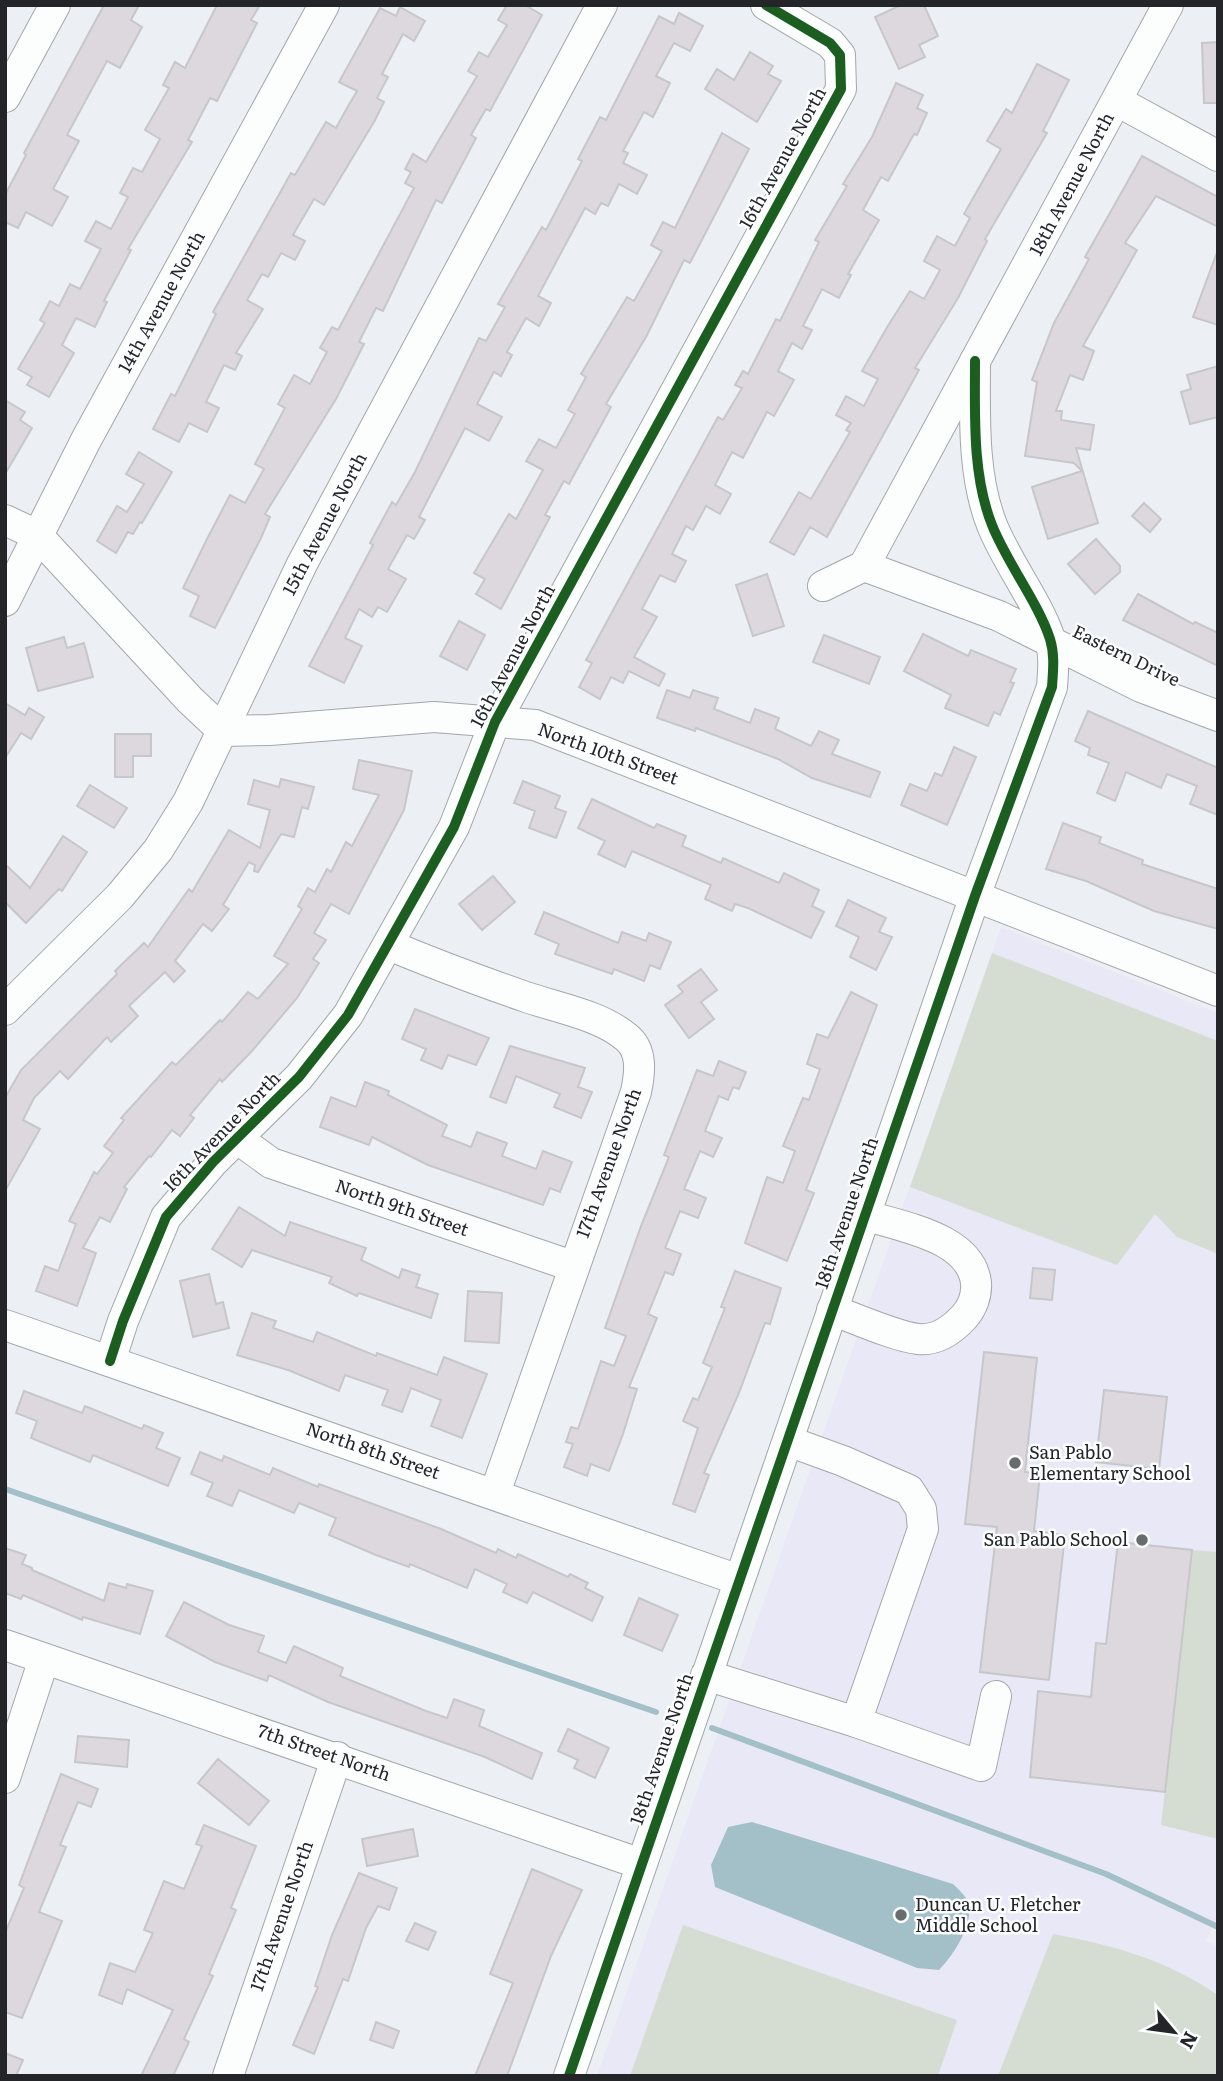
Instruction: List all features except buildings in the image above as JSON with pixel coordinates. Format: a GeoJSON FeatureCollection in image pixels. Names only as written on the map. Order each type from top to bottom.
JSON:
{"type":"FeatureCollection","features":[{"type":"Feature","properties":{"kind":"street"},"geometry":{"type":"LineString","coordinates":[[5,97],[55,5]]}},
{"type":"Feature","properties":{"kind":"street","name":"14th Avenue North"},"geometry":{"type":"LineString","coordinates":[[5,601],[37,535],[324,5]]}},
{"type":"Feature","properties":{"kind":"street","name":"15th Avenue North"},"geometry":{"type":"LineString","coordinates":[[5,1010],[120,896],[158,850],[188,802],[302,564],[602,5]]}},
{"type":"Feature","properties":{"kind":"street","name":"16th Avenue North"},"geometry":{"type":"LineString","coordinates":[[110,1361],[123,1321],[166,1217],[185,1192],[322,1051],[348,1015],[389,945],[453,827],[495,722],[841,89],[840,55],[830,43],[766,5]]}},
{"type":"Feature","properties":{"kind":"street","name":"18th Avenue North"},"geometry":{"type":"LineString","coordinates":[[864,566],[1168,5]]}},
{"type":"Feature","properties":{"kind":"street"},"geometry":{"type":"LineString","coordinates":[[1117,101],[1218,156]]}},
{"type":"Feature","properties":{"kind":"street","name":"18th Avenue North"},"geometry":{"type":"LineString","coordinates":[[569,2076],[975,895],[1052,687],[1054,664],[1050,639],[991,524],[982,488],[975,430],[975,361]]}},
{"type":"Feature","properties":{"kind":"street"},"geometry":{"type":"LineString","coordinates":[[5,520],[37,535],[171,680],[223,731]]}},
{"type":"Feature","properties":{"kind":"street"},"geometry":{"type":"LineString","coordinates":[[823,586],[864,566]]}},
{"type":"Feature","properties":{"kind":"street","name":"Eastern Drive"},"geometry":{"type":"LineString","coordinates":[[864,566],[999,616],[1050,639],[1141,687],[1218,716]]}},
{"type":"Feature","properties":{"kind":"street","name":"North 10th Street"},"geometry":{"type":"LineString","coordinates":[[223,731],[270,730],[434,717],[535,725],[1218,991]]}},
{"type":"Feature","properties":{"kind":"street","name":"17th Avenue North"},"geometry":{"type":"LineString","coordinates":[[389,945],[470,978],[603,1023],[628,1038],[639,1054],[640,1075],[636,1092],[572,1266],[495,1493]]}},
{"type":"Feature","properties":{"kind":"street","name":"North 9th Street"},"geometry":{"type":"LineString","coordinates":[[238,1139],[271,1163],[572,1266]]}},
{"type":"Feature","properties":{"kind":"street"},"geometry":{"type":"LineString","coordinates":[[832,1310],[918,1339],[948,1334],[967,1314],[977,1292],[974,1271],[964,1256],[944,1242],[864,1215]]}},
{"type":"Feature","properties":{"kind":"street","name":"North 8th Street"},"geometry":{"type":"LineString","coordinates":[[5,1325],[495,1493],[739,1580]]}},
{"type":"Feature","properties":{"kind":"street"},"geometry":{"type":"LineString","coordinates":[[788,1441],[843,1461],[909,1490],[921,1509],[923,1530],[856,1722]]}},
{"type":"Feature","properties":{"kind":"street","name":"7th Street North"},"geometry":{"type":"LineString","coordinates":[[5,1645],[337,1757],[641,1864]]}},
{"type":"Feature","properties":{"kind":"street"},"geometry":{"type":"LineString","coordinates":[[5,1778],[44,1659]]}},
{"type":"Feature","properties":{"kind":"street"},"geometry":{"type":"LineString","coordinates":[[706,1675],[856,1722],[981,1766],[996,1696]]}},
{"type":"Feature","properties":{"kind":"street","name":"17th Avenue North"},"geometry":{"type":"LineString","coordinates":[[228,2076],[337,1757]]}},
{"type":"Feature","properties":{"kind":"shaded area","name":"San Pablo Elementary School"},"geometry":{"type":"Polygon","coordinates":[[[1001,927],[1218,1013],[1218,1918],[1206,1940],[1218,1947],[1218,2076],[597,2076],[1001,927]]]}},
{"type":"Feature","properties":{"kind":"shaded area"},"geometry":{"type":"Polygon","coordinates":[[[992,953],[1218,1041],[1218,1254],[1177,1237],[1155,1214],[1117,1265],[910,1187],[992,953]]]}},
{"type":"Feature","properties":{"kind":"shaded area"},"geometry":{"type":"Polygon","coordinates":[[[1192,1550],[1218,1552],[1218,1839],[1161,1825],[1192,1550]]]}},
{"type":"Feature","properties":{"kind":"shaded area"},"geometry":{"type":"Polygon","coordinates":[[[683,1925],[957,2020],[938,2076],[630,2076],[683,1925]]]}},
{"type":"Feature","properties":{"kind":"shaded area"},"geometry":{"type":"Polygon","coordinates":[[[1053,1934],[1139,1955],[1178,1972],[1218,1995],[1218,2076],[998,2076],[1053,1934]]]}},
{"type":"Feature","properties":{"kind":"water"},"geometry":{"type":"Polygon","coordinates":[[[752,1822],[953,1884],[967,1900],[969,1910],[966,1929],[956,1948],[939,1970],[917,1968],[715,1887],[711,1865],[728,1827],[752,1822]]]}},
{"type":"Feature","properties":{"kind":"waterway"},"geometry":{"type":"LineString","coordinates":[[5,1489],[656,1712]]}},
{"type":"Feature","properties":{"kind":"waterway"},"geometry":{"type":"LineString","coordinates":[[712,1728],[1106,1874],[1218,1927]]}},
{"type":"Feature","properties":{"kind":"cycle path"},"geometry":{"type":"LineString","coordinates":[[110,1361],[123,1321],[166,1217],[213,1162],[299,1077],[348,1015],[454,827],[495,722],[841,89],[840,55],[830,43],[766,5]]}},
{"type":"Feature","properties":{"kind":"cycle path"},"geometry":{"type":"LineString","coordinates":[[569,2076],[975,896],[1052,687],[1053,657],[1050,639],[1038,611],[998,539],[981,486],[976,444],[975,361]]}},
{"type":"Feature","properties":{"kind":"place","name":"San Pablo Elementary School"},"geometry":{"type":"Point","coordinates":[1015,1463]}},
{"type":"Feature","properties":{"kind":"place","name":"San Pablo School"},"geometry":{"type":"Point","coordinates":[1142,1540]}},
{"type":"Feature","properties":{"kind":"place","name":"Duncan U. Fletcher Middle School"},"geometry":{"type":"Point","coordinates":[901,1915]}}]}
